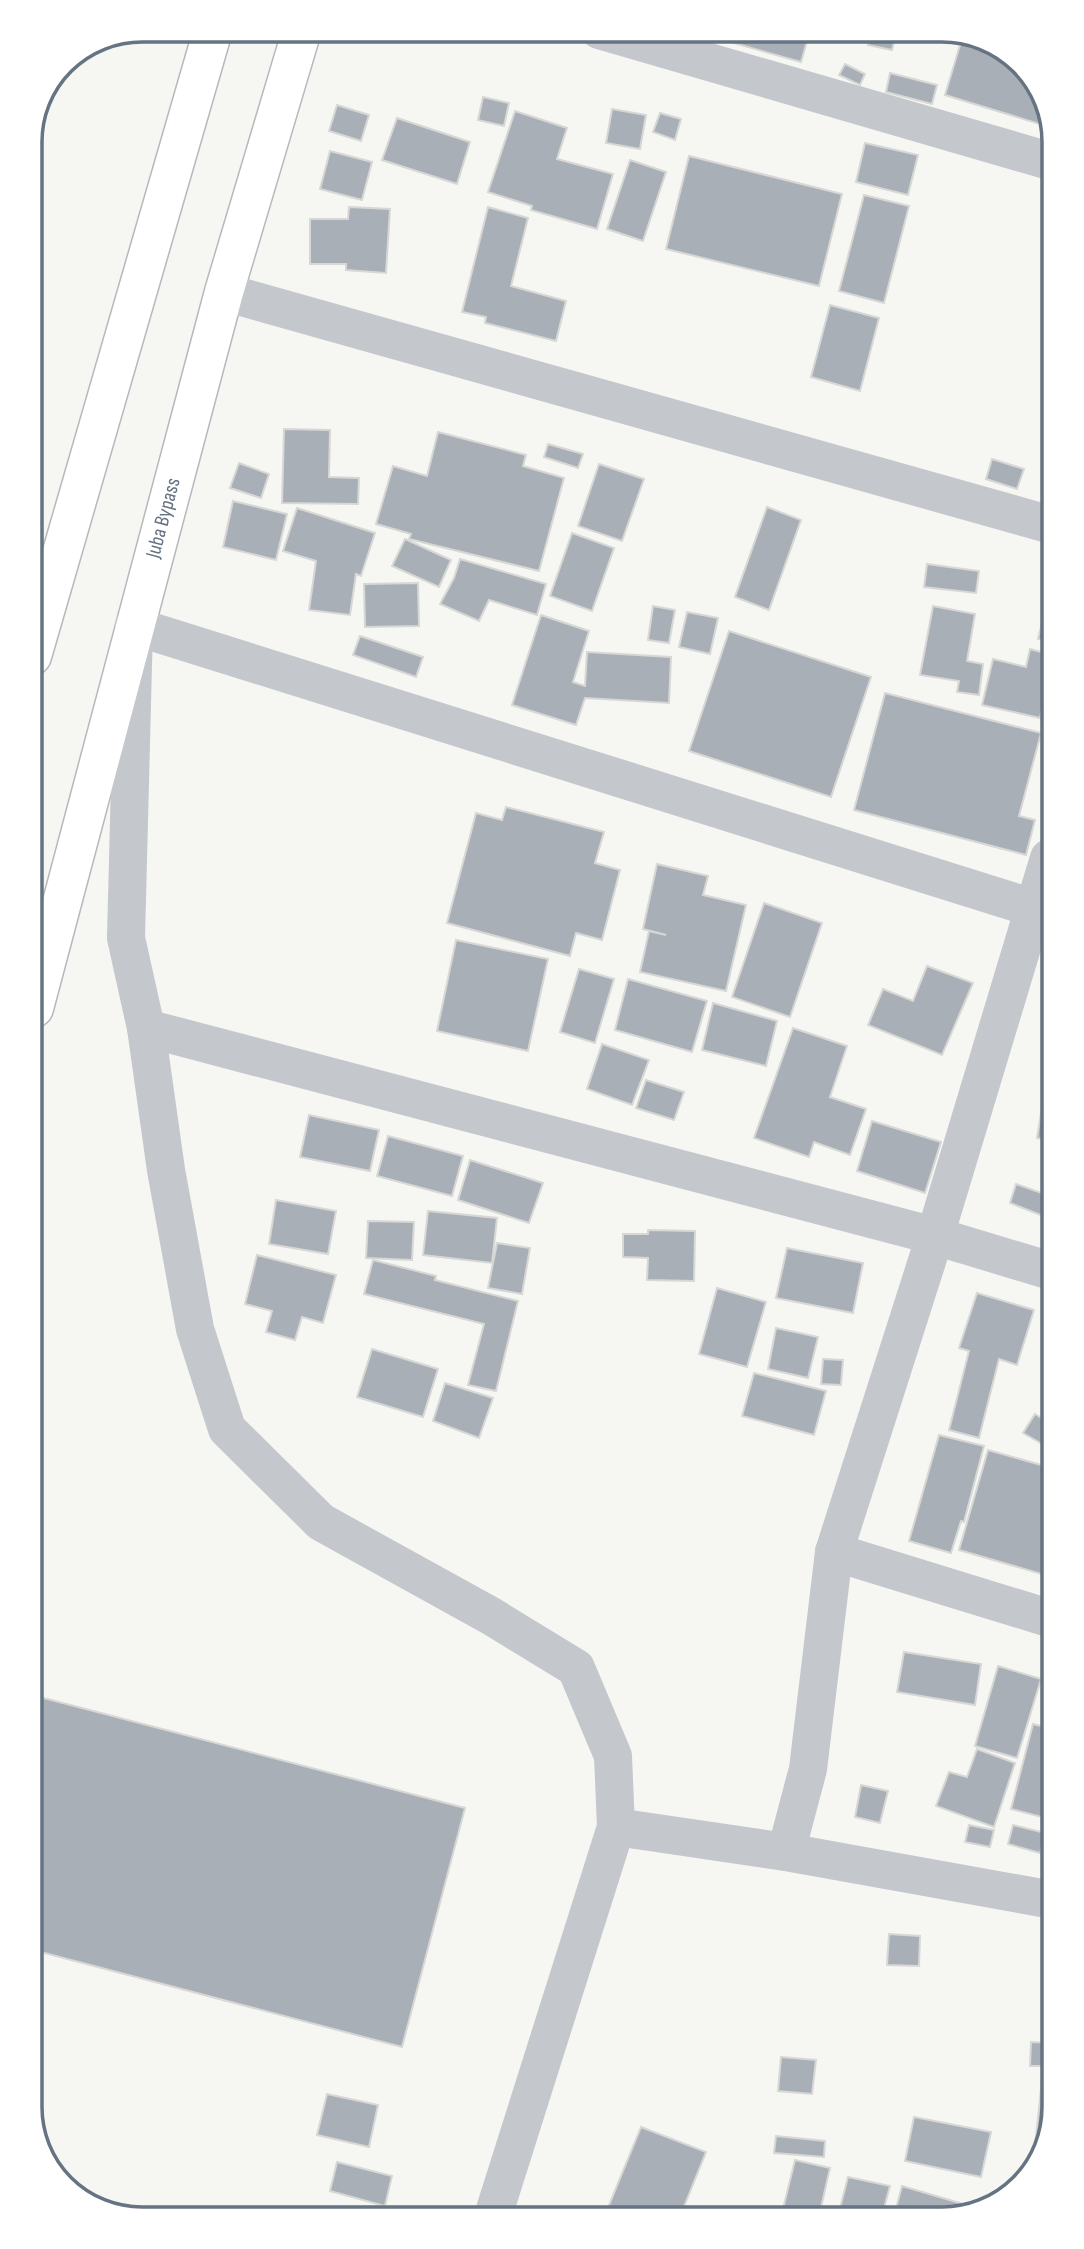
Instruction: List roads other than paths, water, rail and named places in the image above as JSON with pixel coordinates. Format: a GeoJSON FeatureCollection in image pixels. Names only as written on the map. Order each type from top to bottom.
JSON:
{"type":"FeatureCollection","features":[{"type":"Feature","properties":{"kind":"main road"},"geometry":{"type":"LineString","coordinates":[[42,621],[210,42]]}},
{"type":"Feature","properties":{"kind":"main road","name":"Juba Bypass"},"geometry":{"type":"LineString","coordinates":[[42,977],[224,292],[298,42]]}},
{"type":"Feature","properties":{"kind":"street"},"geometry":{"type":"LineString","coordinates":[[640,42],[1042,159]]}},
{"type":"Feature","properties":{"kind":"street"},"geometry":{"type":"LineString","coordinates":[[224,292],[1042,522]]}},
{"type":"Feature","properties":{"kind":"street"},"geometry":{"type":"LineString","coordinates":[[496,2207],[616,1826],[613,1756],[576,1668],[491,1616],[321,1522],[228,1429],[195,1329],[166,1170],[146,1028],[126,938],[134,626],[1042,911],[834,1552],[808,1769],[786,1852]]}},
{"type":"Feature","properties":{"kind":"street"},"geometry":{"type":"LineString","coordinates":[[146,1028],[935,1236],[1042,1268]]}},
{"type":"Feature","properties":{"kind":"street"},"geometry":{"type":"LineString","coordinates":[[834,1552],[1042,1616]]}},
{"type":"Feature","properties":{"kind":"street"},"geometry":{"type":"LineString","coordinates":[[616,1826],[786,1852],[1042,1898]]}}]}
